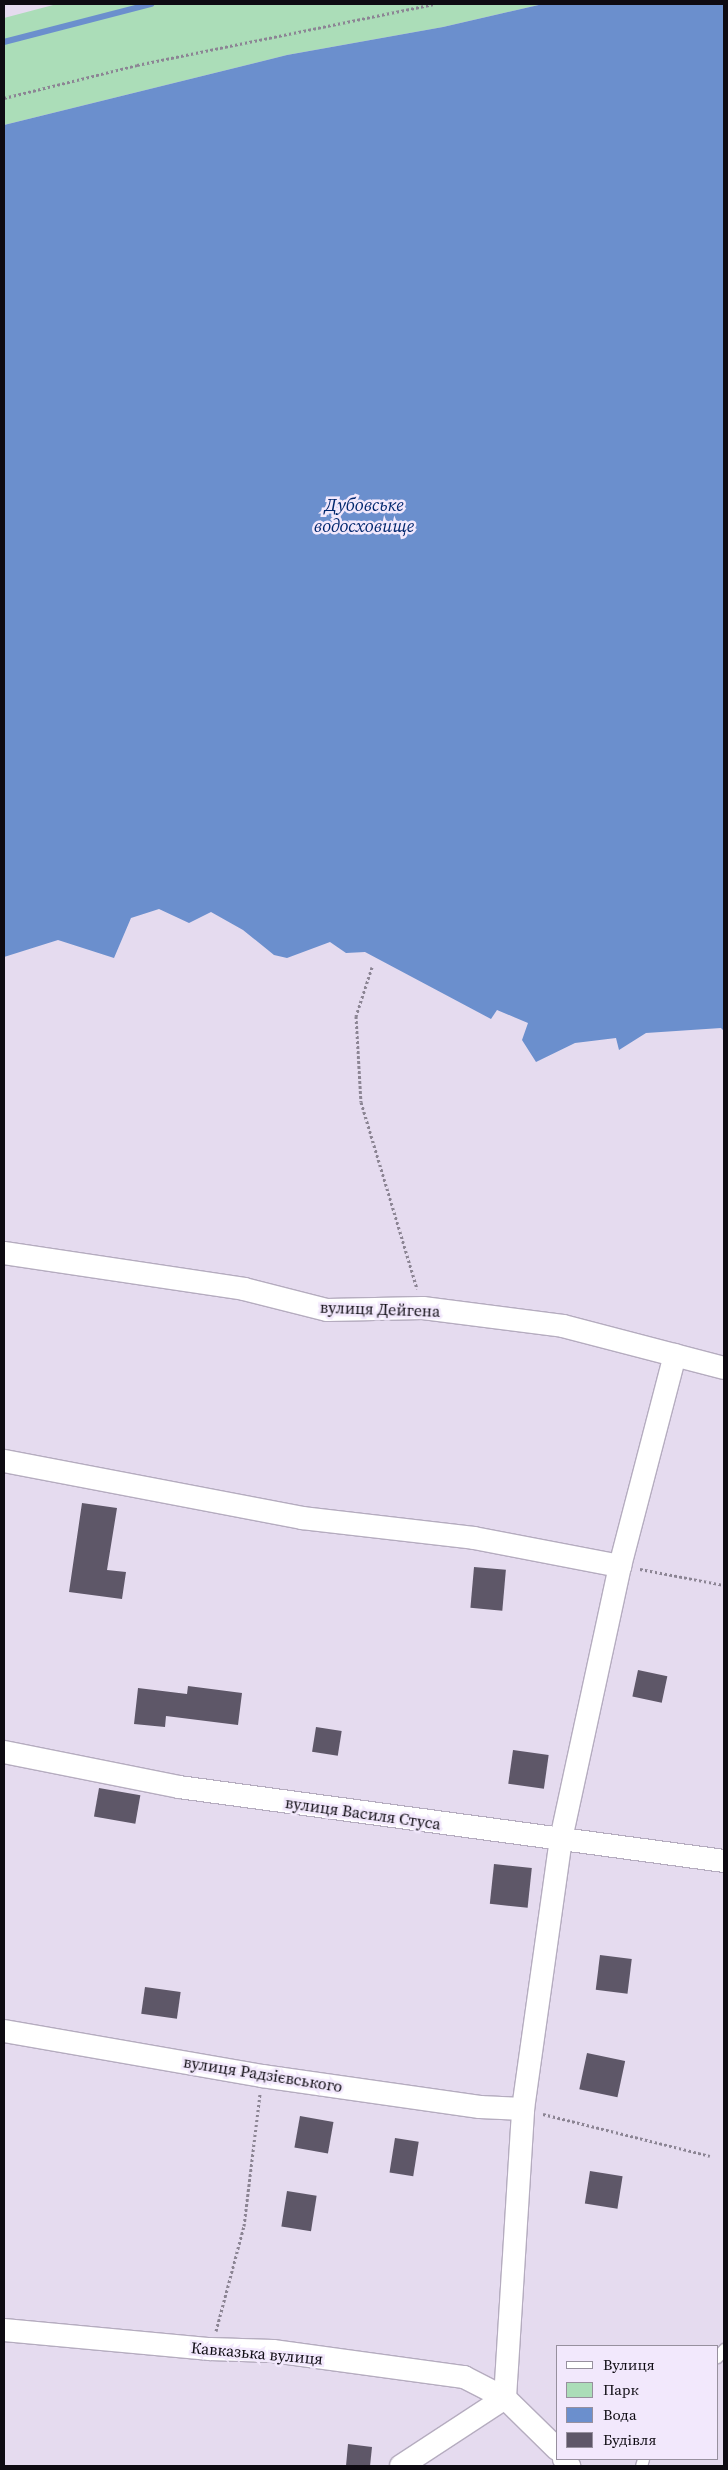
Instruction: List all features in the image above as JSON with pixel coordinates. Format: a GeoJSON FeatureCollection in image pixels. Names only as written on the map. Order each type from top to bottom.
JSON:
{"type":"FeatureCollection","features":[{"type":"Feature","properties":{"kind":"street","name":"вулиця Дейгена"},"geometry":{"type":"LineString","coordinates":[[4,1253],[244,1289],[327,1310],[423,1308],[563,1326],[724,1368]]}},
{"type":"Feature","properties":{"kind":"street"},"geometry":{"type":"LineString","coordinates":[[401,2466],[505,2398],[523,2109],[561,1838],[620,1566],[675,1355]]}},
{"type":"Feature","properties":{"kind":"street"},"geometry":{"type":"LineString","coordinates":[[4,1460],[302,1518],[474,1538],[620,1566]]}},
{"type":"Feature","properties":{"kind":"street","name":"вулиця Василя Стуса"},"geometry":{"type":"LineString","coordinates":[[4,1752],[188,1788],[724,1861]]}},
{"type":"Feature","properties":{"kind":"street","name":"вулиця Радзієвського"},"geometry":{"type":"LineString","coordinates":[[4,2031],[262,2076],[480,2107],[523,2109]]}},
{"type":"Feature","properties":{"kind":"street","name":"Кавказька вулиця"},"geometry":{"type":"LineString","coordinates":[[4,2330],[210,2349],[273,2351],[464,2377],[505,2398],[556,2448]]}},
{"type":"Feature","properties":{"kind":"path"},"geometry":{"type":"LineString","coordinates":[[4,98],[136,65],[433,4]]}},
{"type":"Feature","properties":{"kind":"path"},"geometry":{"type":"LineString","coordinates":[[372,967],[356,1016],[361,1102],[423,1308]]}},
{"type":"Feature","properties":{"kind":"path"},"geometry":{"type":"LineString","coordinates":[[620,1566],[724,1585]]}},
{"type":"Feature","properties":{"kind":"path"},"geometry":{"type":"LineString","coordinates":[[210,2349],[244,2226],[262,2076]]}},
{"type":"Feature","properties":{"kind":"path"},"geometry":{"type":"LineString","coordinates":[[523,2109],[710,2156]]}},
{"type":"Feature","properties":{"kind":"green space"},"geometry":{"type":"Polygon","coordinates":[[[57,4],[543,4],[443,27],[287,55],[4,125],[4,18],[57,4]]]}},
{"type":"Feature","properties":{"kind":"water","name":"Дубовське водосховище"},"geometry":{"type":"Polygon","coordinates":[[[543,4],[724,4],[724,1031],[721,1028],[646,1033],[619,1050],[616,1038],[575,1043],[536,1062],[522,1040],[528,1023],[497,1010],[491,1019],[365,952],[346,953],[330,942],[287,958],[274,955],[243,930],[211,912],[189,923],[159,909],[131,918],[114,958],[58,940],[4,957],[4,125],[287,55],[443,27],[543,4]]]}},
{"type":"Feature","properties":{"kind":"building"},"geometry":{"type":"Polygon","coordinates":[[[82,1503],[117,1508],[107,1570],[126,1572],[122,1599],[69,1592],[82,1503]]]}},
{"type":"Feature","properties":{"kind":"building"},"geometry":{"type":"Polygon","coordinates":[[[474,1567],[506,1570],[502,1611],[470,1608],[474,1567]]]}},
{"type":"Feature","properties":{"kind":"building"},"geometry":{"type":"Polygon","coordinates":[[[638,1670],[667,1676],[662,1703],[632,1696],[638,1670]]]}},
{"type":"Feature","properties":{"kind":"building"},"geometry":{"type":"Polygon","coordinates":[[[188,1686],[242,1693],[238,1725],[166,1716],[165,1727],[134,1724],[138,1688],[187,1694],[188,1686]]]}},
{"type":"Feature","properties":{"kind":"building"},"geometry":{"type":"Polygon","coordinates":[[[316,1727],[342,1731],[338,1756],[312,1752],[316,1727]]]}},
{"type":"Feature","properties":{"kind":"building"},"geometry":{"type":"Polygon","coordinates":[[[513,1750],[549,1755],[544,1789],[508,1784],[513,1750]]]}},
{"type":"Feature","properties":{"kind":"building"},"geometry":{"type":"Polygon","coordinates":[[[99,1788],[140,1795],[135,1824],[94,1817],[99,1788]]]}},
{"type":"Feature","properties":{"kind":"building"},"geometry":{"type":"Polygon","coordinates":[[[494,1864],[532,1868],[528,1908],[490,1904],[494,1864]]]}},
{"type":"Feature","properties":{"kind":"building"},"geometry":{"type":"Polygon","coordinates":[[[600,1955],[632,1959],[627,1994],[596,1990],[600,1955]]]}},
{"type":"Feature","properties":{"kind":"building"},"geometry":{"type":"Polygon","coordinates":[[[145,1987],[181,1992],[177,2019],[141,2014],[145,1987]]]}},
{"type":"Feature","properties":{"kind":"building"},"geometry":{"type":"Polygon","coordinates":[[[587,2053],[625,2061],[617,2097],[579,2089],[587,2053]]]}},
{"type":"Feature","properties":{"kind":"building"},"geometry":{"type":"Polygon","coordinates":[[[300,2116],[333,2122],[328,2153],[294,2148],[300,2116]]]}},
{"type":"Feature","properties":{"kind":"building"},"geometry":{"type":"Polygon","coordinates":[[[395,2138],[419,2142],[413,2176],[390,2173],[395,2138]]]}},
{"type":"Feature","properties":{"kind":"building"},"geometry":{"type":"Polygon","coordinates":[[[590,2171],[623,2176],[617,2209],[585,2204],[590,2171]]]}},
{"type":"Feature","properties":{"kind":"building"},"geometry":{"type":"Polygon","coordinates":[[[287,2191],[317,2196],[311,2231],[281,2227],[287,2191]]]}},
{"type":"Feature","properties":{"kind":"building"},"geometry":{"type":"Polygon","coordinates":[[[348,2444],[372,2447],[370,2466],[346,2466],[348,2444]]]}},
{"type":"Feature","properties":{"kind":"waterway"},"geometry":{"type":"LineString","coordinates":[[4,42],[151,4]]}}]}
